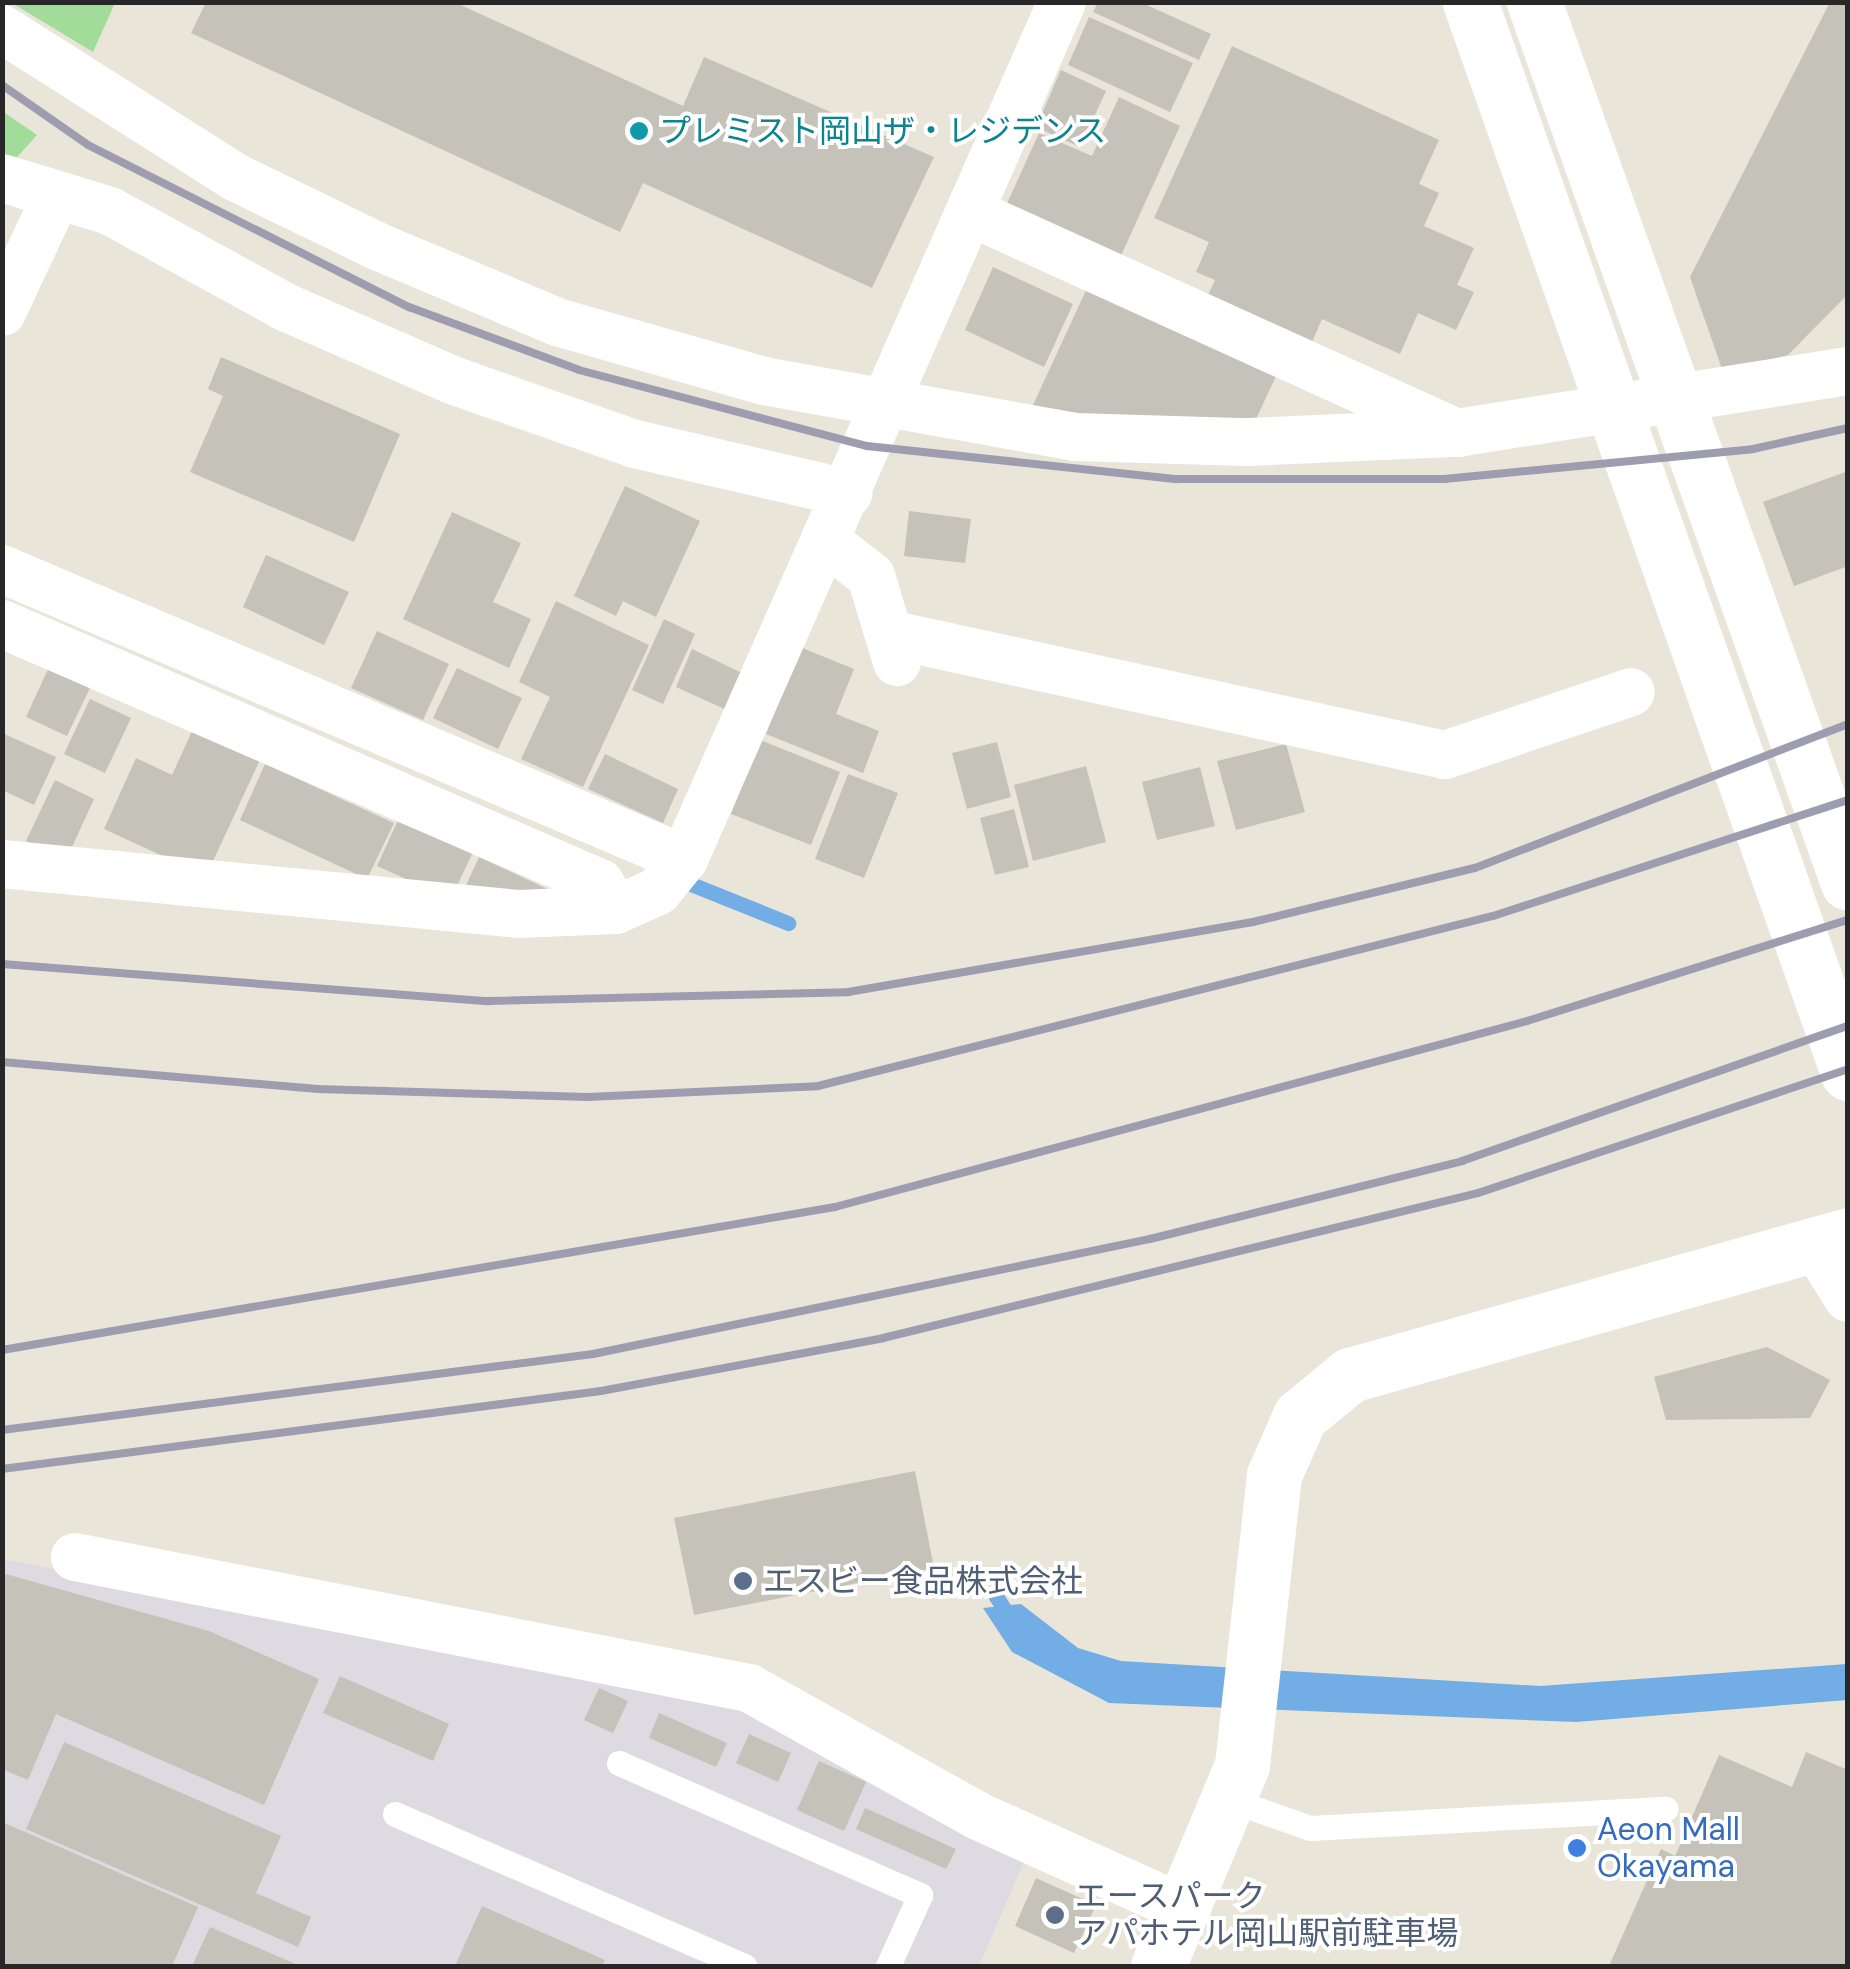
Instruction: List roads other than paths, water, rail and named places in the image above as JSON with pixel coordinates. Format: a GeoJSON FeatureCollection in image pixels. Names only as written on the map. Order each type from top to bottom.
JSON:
{"type":"FeatureCollection","features":[{"type":"Feature","properties":{"kind":"street"},"geometry":{"type":"LineString","coordinates":[[658,883],[826,541],[1062,2]]}},
{"type":"Feature","properties":{"kind":"street"},"geometry":{"type":"LineString","coordinates":[[1470,2],[1848,1073]]}},
{"type":"Feature","properties":{"kind":"street"},"geometry":{"type":"LineString","coordinates":[[1534,2],[1848,883]]}},
{"type":"Feature","properties":{"kind":"street"},"geometry":{"type":"LineString","coordinates":[[2,30],[237,178],[557,322],[764,381],[1075,437],[1248,442],[1457,433],[1841,362]]}},
{"type":"Feature","properties":{"kind":"street"},"geometry":{"type":"LineString","coordinates":[[2,178],[55,199],[110,211],[285,307],[452,380],[635,444],[848,493]]}},
{"type":"Feature","properties":{"kind":"street"},"geometry":{"type":"LineString","coordinates":[[2,312],[55,199]]}},
{"type":"Feature","properties":{"kind":"street"},"geometry":{"type":"LineString","coordinates":[[970,212],[1457,433]]}},
{"type":"Feature","properties":{"kind":"street"},"geometry":{"type":"LineString","coordinates":[[826,541],[872,576],[893,648],[1445,754],[1631,692]]}},
{"type":"Feature","properties":{"kind":"street"},"geometry":{"type":"LineString","coordinates":[[2,569],[658,883]]}},
{"type":"Feature","properties":{"kind":"street"},"geometry":{"type":"LineString","coordinates":[[2,624],[600,883],[658,883]]}},
{"type":"Feature","properties":{"kind":"street"},"geometry":{"type":"LineString","coordinates":[[2,864],[312,901],[518,914],[658,883]]}},
{"type":"Feature","properties":{"kind":"street"},"geometry":{"type":"LineString","coordinates":[[1158,1966],[1228,1799],[1256,1677],[1274,1475],[1300,1416],[1350,1375],[1831,1240],[1848,1298]]}},
{"type":"Feature","properties":{"kind":"street"},"geometry":{"type":"LineString","coordinates":[[75,1557],[749,1688],[978,1816],[1182,1908]]}},
{"type":"Feature","properties":{"kind":"lane"},"geometry":{"type":"LineString","coordinates":[[619,1763],[920,1895],[888,1966]]}},
{"type":"Feature","properties":{"kind":"lane"},"geometry":{"type":"LineString","coordinates":[[1228,1799],[1310,1828],[1666,1809]]}},
{"type":"Feature","properties":{"kind":"lane"},"geometry":{"type":"LineString","coordinates":[[396,1814],[744,1966]]}},
{"type":"Feature","properties":{"kind":"water"},"geometry":{"type":"Polygon","coordinates":[[[1021,1604],[1078,1648],[1121,1661],[1540,1686],[1847,1664],[1847,1700],[1576,1722],[1109,1703],[1012,1652],[983,1608],[1021,1604]]]}},
{"type":"Feature","properties":{"kind":"waterway"},"geometry":{"type":"LineString","coordinates":[[676,878],[788,923]]}},
{"type":"Feature","properties":{"kind":"waterway"},"geometry":{"type":"LineString","coordinates":[[995,1595],[1012,1620]]}},
{"type":"Feature","properties":{"kind":"railway"},"geometry":{"type":"LineString","coordinates":[[2,85],[88,145],[409,307],[579,370],[867,446],[1177,479],[1444,479],[1753,449],[1848,428]]}},
{"type":"Feature","properties":{"kind":"railway"},"geometry":{"type":"LineString","coordinates":[[2,964],[488,1001],[848,992],[1253,922],[1475,868],[1848,724]]}},
{"type":"Feature","properties":{"kind":"railway"},"geometry":{"type":"LineString","coordinates":[[2,1062],[318,1089],[588,1097],[818,1086],[1493,916],[1848,800]]}},
{"type":"Feature","properties":{"kind":"railway"},"geometry":{"type":"LineString","coordinates":[[2,1350],[835,1207],[1527,1021],[1848,920]]}},
{"type":"Feature","properties":{"kind":"railway"},"geometry":{"type":"LineString","coordinates":[[2,1430],[593,1354],[1150,1239],[1462,1161],[1848,1026]]}},
{"type":"Feature","properties":{"kind":"railway"},"geometry":{"type":"LineString","coordinates":[[2,1469],[601,1391],[883,1338],[1478,1193],[1848,1069]]}},
{"type":"Feature","properties":{"kind":"place","name":"プレミスト岡山ザ・レジデンス"},"geometry":{"type":"Point","coordinates":[639,131]}},
{"type":"Feature","properties":{"kind":"place","name":"エスビー食品株式会社"},"geometry":{"type":"Point","coordinates":[743,1581]}},
{"type":"Feature","properties":{"kind":"place","name":"Aeon Mall Okayama"},"geometry":{"type":"Point","coordinates":[1577,1848]}},
{"type":"Feature","properties":{"kind":"place","name":"エースパーク アパホテル岡山駅前駐車場"},"geometry":{"type":"Point","coordinates":[1055,1915]}}]}
